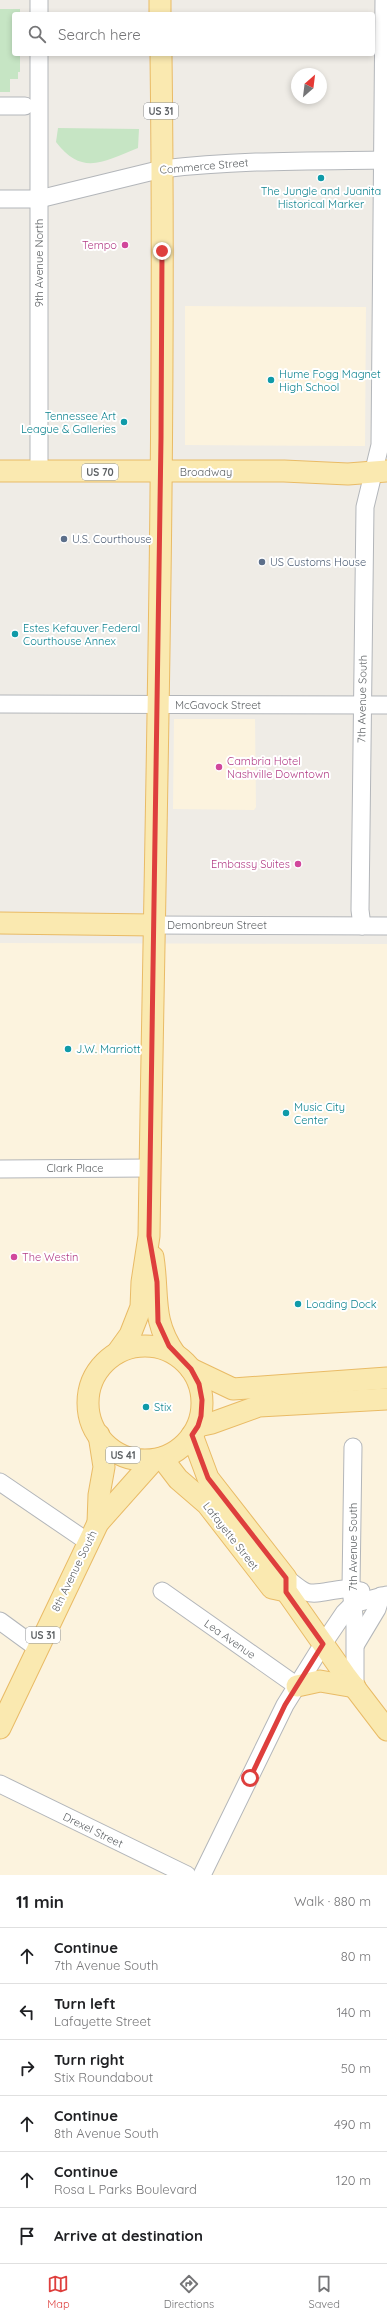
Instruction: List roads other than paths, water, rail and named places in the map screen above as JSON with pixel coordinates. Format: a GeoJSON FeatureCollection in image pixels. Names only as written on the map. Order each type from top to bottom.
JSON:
{"type":"FeatureCollection","features":[{"type":"Feature","properties":{"kind":"main road"},"geometry":{"type":"LineString","coordinates":[[160,0],[160,12]]}},
{"type":"Feature","properties":{"kind":"main road","name":"US 31"},"geometry":{"type":"LineString","coordinates":[[99,1435],[89,1410],[89,1397],[98,1371],[106,1361],[117,1353],[130,1335],[141,1307],[142,1282],[149,1236],[160,472],[162,169],[161,56]]}},
{"type":"Feature","properties":{"kind":"main road","name":"Broadway"},"geometry":{"type":"LineString","coordinates":[[0,471],[284,472],[348,474],[380,471]]}},
{"type":"Feature","properties":{"kind":"main road","name":"Demonbreun Street"},"geometry":{"type":"LineString","coordinates":[[0,923],[154,925]]}},
{"type":"Feature","properties":{"kind":"main road","name":"US 31"},"geometry":{"type":"LineString","coordinates":[[149,1236],[157,1282],[158,1322],[175,1354],[191,1369],[199,1384],[202,1400],[195,1431],[176,1450],[158,1459]]}},
{"type":"Feature","properties":{"kind":"main road"},"geometry":{"type":"LineString","coordinates":[[117,1353],[131,1348],[146,1346],[161,1348],[175,1354]]}},
{"type":"Feature","properties":{"kind":"main road"},"geometry":{"type":"LineString","coordinates":[[191,1369],[233,1389],[387,1378]]}},
{"type":"Feature","properties":{"kind":"main road"},"geometry":{"type":"LineString","coordinates":[[195,1431],[259,1406],[387,1399]]}},
{"type":"Feature","properties":{"kind":"main road","name":"Lafayette Street"},"geometry":{"type":"LineString","coordinates":[[195,1431],[208,1478],[286,1585],[323,1644],[387,1730]]}},
{"type":"Feature","properties":{"kind":"main road","name":"US 41"},"geometry":{"type":"LineString","coordinates":[[99,1435],[109,1446],[122,1454],[158,1459]]}},
{"type":"Feature","properties":{"kind":"main road","name":"8th Avenue South"},"geometry":{"type":"LineString","coordinates":[[98,1523],[99,1495],[104,1467],[99,1435]]}},
{"type":"Feature","properties":{"kind":"main road","name":"8th Avenue South"},"geometry":{"type":"LineString","coordinates":[[0,1728],[98,1523],[158,1459]]}},
{"type":"Feature","properties":{"kind":"main road","name":"Lafayette Street"},"geometry":{"type":"LineString","coordinates":[[158,1459],[178,1479],[207,1504],[272,1588],[286,1585]]}},
{"type":"Feature","properties":{"kind":"main road"},"geometry":{"type":"LineString","coordinates":[[297,1686],[320,1681],[355,1687]]}},
{"type":"Feature","properties":{"kind":"street"},"geometry":{"type":"LineString","coordinates":[[38,0],[39,12]]}},
{"type":"Feature","properties":{"kind":"street","name":"7th Avenue South"},"geometry":{"type":"LineString","coordinates":[[362,926],[360,910],[365,507],[380,471],[385,160],[384,0]]}},
{"type":"Feature","properties":{"kind":"street","name":"9th Avenue North"},"geometry":{"type":"LineString","coordinates":[[39,56],[39,471]]}},
{"type":"Feature","properties":{"kind":"street"},"geometry":{"type":"LineString","coordinates":[[0,106],[25,106]]}},
{"type":"Feature","properties":{"kind":"street","name":"Commerce Street"},"geometry":{"type":"LineString","coordinates":[[0,199],[39,199],[162,169],[271,161],[385,160]]}},
{"type":"Feature","properties":{"kind":"street","name":"McGavock Street"},"geometry":{"type":"LineString","coordinates":[[0,704],[387,705]]}},
{"type":"Feature","properties":{"kind":"street","name":"Demonbreun Street"},"geometry":{"type":"LineString","coordinates":[[154,925],[387,926]]}},
{"type":"Feature","properties":{"kind":"street","name":"Clark Place"},"geometry":{"type":"LineString","coordinates":[[0,1168],[150,1168]]}},
{"type":"Feature","properties":{"kind":"street","name":"7th Avenue South"},"geometry":{"type":"LineString","coordinates":[[353,1448],[352,1596],[355,1646],[355,1687]]}},
{"type":"Feature","properties":{"kind":"street"},"geometry":{"type":"LineString","coordinates":[[0,1482],[88,1542]]}},
{"type":"Feature","properties":{"kind":"street"},"geometry":{"type":"LineString","coordinates":[[286,1585],[315,1594],[384,1596],[355,1646]]}},
{"type":"Feature","properties":{"kind":"street","name":"Lea Avenue"},"geometry":{"type":"LineString","coordinates":[[162,1591],[297,1686]]}},
{"type":"Feature","properties":{"kind":"street"},"geometry":{"type":"LineString","coordinates":[[202,1875],[285,1705],[344,1613],[352,1596]]}},
{"type":"Feature","properties":{"kind":"street"},"geometry":{"type":"LineString","coordinates":[[0,1621],[37,1648]]}},
{"type":"Feature","properties":{"kind":"street","name":"Drexel Street"},"geometry":{"type":"LineString","coordinates":[[0,1784],[187,1875]]}},
{"type":"Feature","properties":{"kind":"place","name":"The Jungle and Juanita Historical Marker"},"geometry":{"type":"Point","coordinates":[321,178]}},
{"type":"Feature","properties":{"kind":"place","name":"Tempo"},"geometry":{"type":"Point","coordinates":[125,245]}},
{"type":"Feature","properties":{"kind":"place","name":"Hume Fogg Magnet High School"},"geometry":{"type":"Point","coordinates":[271,380]}},
{"type":"Feature","properties":{"kind":"place","name":"Tennessee Art League & Galleries"},"geometry":{"type":"Point","coordinates":[124,422]}},
{"type":"Feature","properties":{"kind":"place","name":"U.S. Courthouse"},"geometry":{"type":"Point","coordinates":[64,539]}},
{"type":"Feature","properties":{"kind":"place","name":"US Customs House"},"geometry":{"type":"Point","coordinates":[262,562]}},
{"type":"Feature","properties":{"kind":"place","name":"Estes Kefauver Federal Courthouse Annex"},"geometry":{"type":"Point","coordinates":[15,634]}},
{"type":"Feature","properties":{"kind":"place","name":"Cambria Hotel Nashville Downtown"},"geometry":{"type":"Point","coordinates":[219,767]}},
{"type":"Feature","properties":{"kind":"place","name":"Embassy Suites"},"geometry":{"type":"Point","coordinates":[298,864]}},
{"type":"Feature","properties":{"kind":"place","name":"J.W. Marriott"},"geometry":{"type":"Point","coordinates":[68,1049]}},
{"type":"Feature","properties":{"kind":"place","name":"Music City Center"},"geometry":{"type":"Point","coordinates":[286,1113]}},
{"type":"Feature","properties":{"kind":"place","name":"The Westin"},"geometry":{"type":"Point","coordinates":[14,1257]}},
{"type":"Feature","properties":{"kind":"place","name":"Loading Dock"},"geometry":{"type":"Point","coordinates":[298,1304]}},
{"type":"Feature","properties":{"kind":"place","name":"Stix"},"geometry":{"type":"Point","coordinates":[146,1407]}}]}
